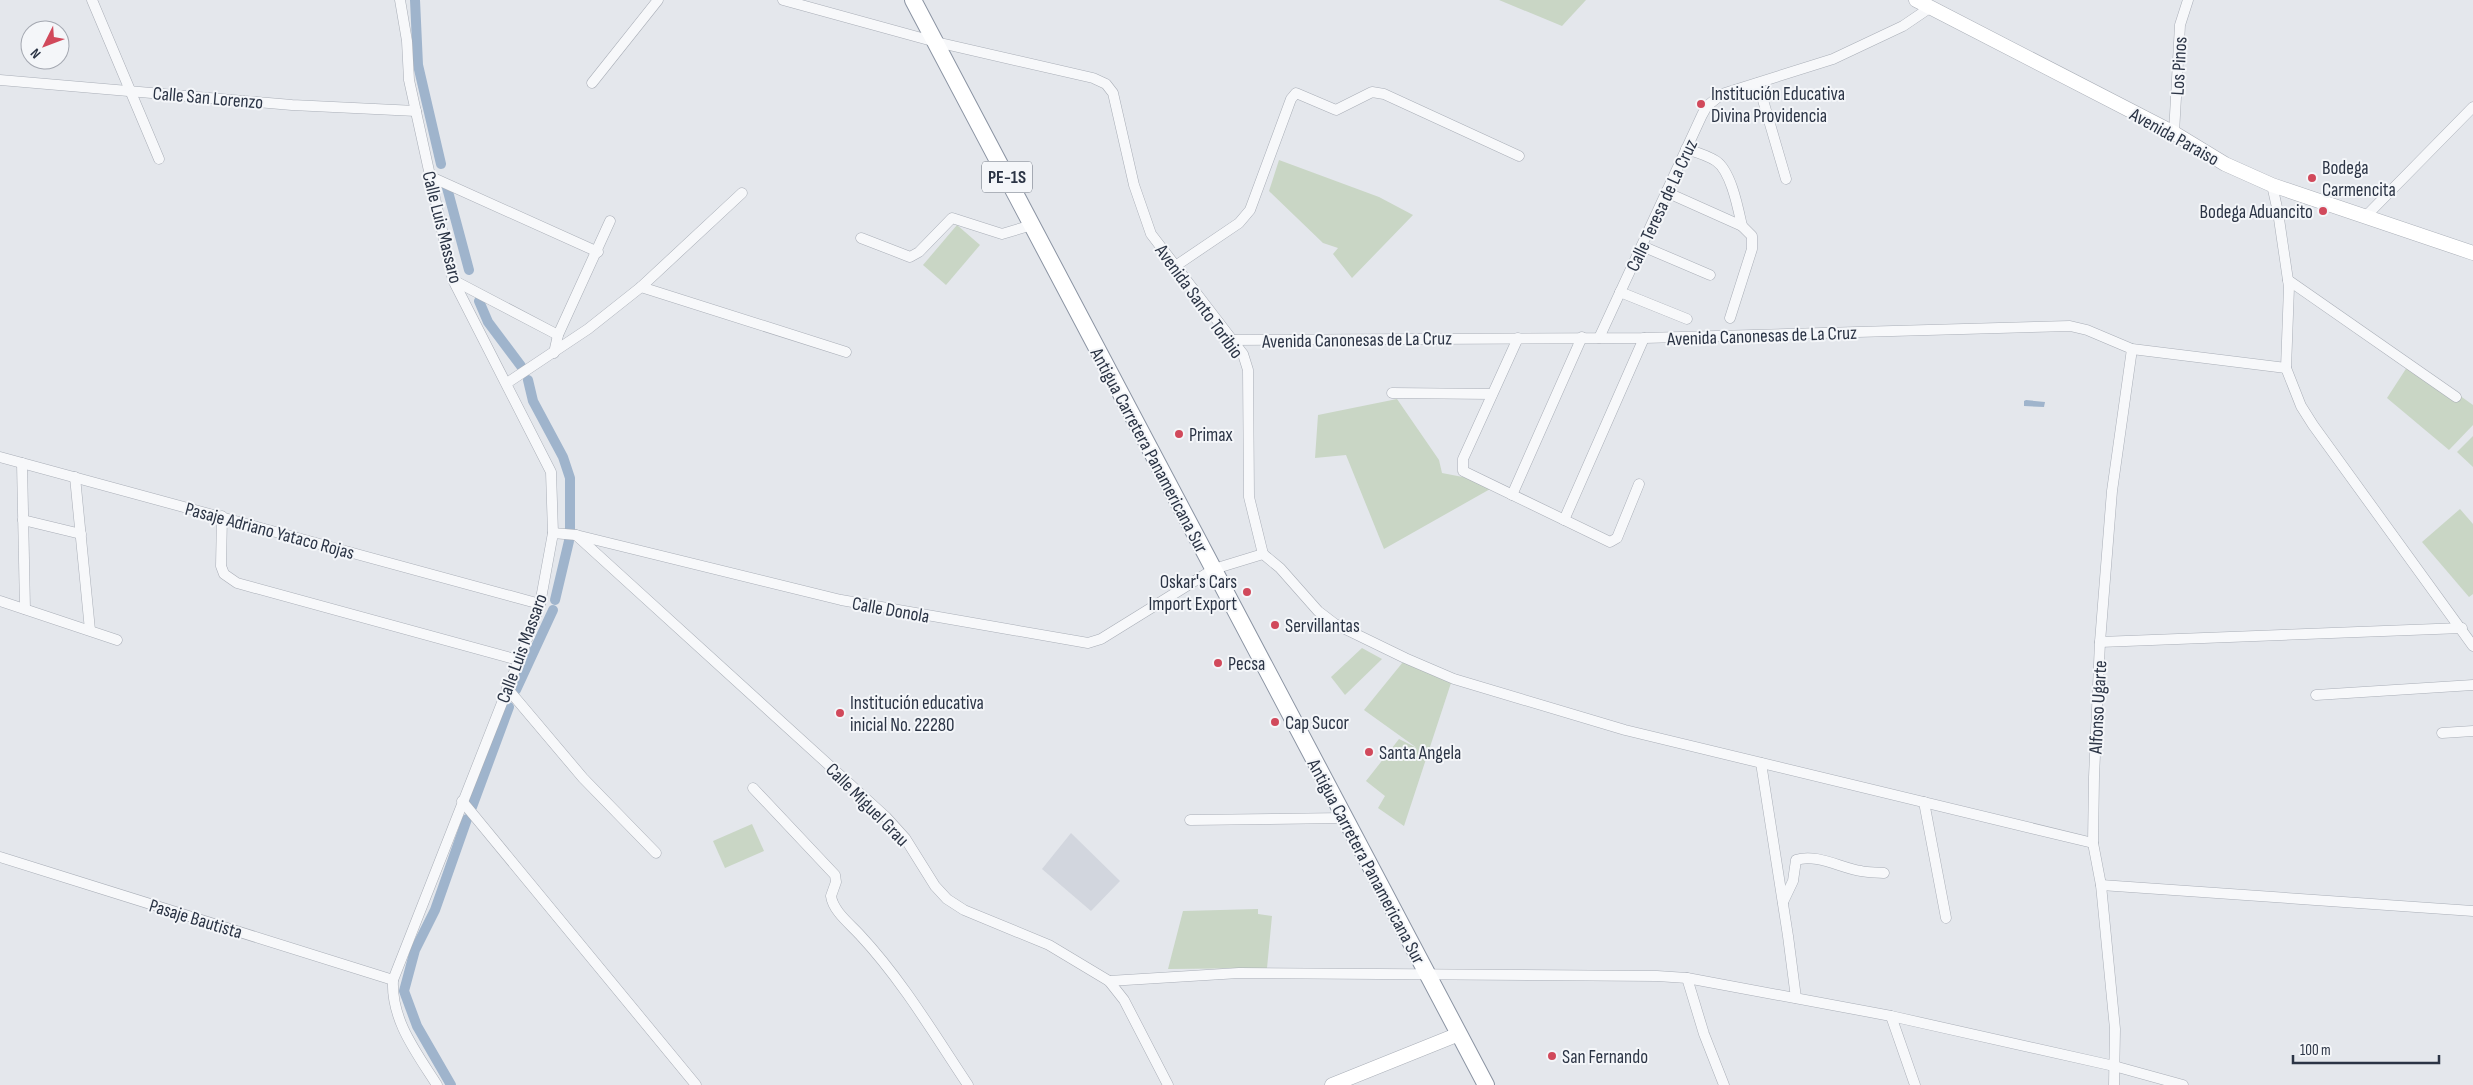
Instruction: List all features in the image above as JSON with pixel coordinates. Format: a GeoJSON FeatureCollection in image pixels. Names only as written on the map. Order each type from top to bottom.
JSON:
{"type":"FeatureCollection","features":[{"type":"Feature","properties":{"kind":"highway","name":"Antigua Carretera Panamericana Sur"},"geometry":{"type":"LineString","coordinates":[[913,0],[1486,1085]]}},
{"type":"Feature","properties":{"kind":"main road","name":"Avenida Paraiso"},"geometry":{"type":"LineString","coordinates":[[1916,0],[2174,133],[2224,164],[2272,185],[2367,215],[2473,253]]}},
{"type":"Feature","properties":{"kind":"main road"},"geometry":{"type":"LineString","coordinates":[[1332,1085],[1459,1034]]}},
{"type":"Feature","properties":{"kind":"street"},"geometry":{"type":"LineString","coordinates":[[92,0],[159,159]]}},
{"type":"Feature","properties":{"kind":"street","name":"Calle Luis Massaro"},"geometry":{"type":"LineString","coordinates":[[400,0],[406,31],[409,80],[453,280],[507,383],[550,472],[553,534],[540,604],[393,980],[392,996],[400,1022],[408,1040],[437,1085]]}},
{"type":"Feature","properties":{"kind":"street"},"geometry":{"type":"LineString","coordinates":[[592,83],[658,0]]}},
{"type":"Feature","properties":{"kind":"street"},"geometry":{"type":"LineString","coordinates":[[783,0],[936,42]]}},
{"type":"Feature","properties":{"kind":"street","name":"Los Pinos"},"geometry":{"type":"LineString","coordinates":[[2174,133],[2180,25],[2188,0]]}},
{"type":"Feature","properties":{"kind":"street","name":"Calle Teresa de La Cruz"},"geometry":{"type":"LineString","coordinates":[[1600,338],[1704,110],[1714,98],[1832,59],[1903,26],[1932,7]]}},
{"type":"Feature","properties":{"kind":"street","name":"Avenida Santo Toribio"},"geometry":{"type":"LineString","coordinates":[[936,42],[1093,78],[1106,84],[1113,93],[1134,184],[1151,234],[1174,267],[1243,354],[1248,370],[1249,497],[1262,554]]}},
{"type":"Feature","properties":{"kind":"street","name":"Calle San Lorenzo"},"geometry":{"type":"LineString","coordinates":[[0,80],[292,105],[416,111]]}},
{"type":"Feature","properties":{"kind":"street"},"geometry":{"type":"LineString","coordinates":[[1758,83],[1786,179]]}},
{"type":"Feature","properties":{"kind":"street"},"geometry":{"type":"LineString","coordinates":[[1174,267],[1239,223],[1250,210],[1291,98],[1296,93],[1336,110],[1372,92],[1384,94],[1519,156]]}},
{"type":"Feature","properties":{"kind":"street"},"geometry":{"type":"LineString","coordinates":[[2367,215],[2473,107]]}},
{"type":"Feature","properties":{"kind":"street"},"geometry":{"type":"LineString","coordinates":[[1686,149],[1716,161],[1721,166],[1736,200],[1742,226]]}},
{"type":"Feature","properties":{"kind":"street"},"geometry":{"type":"LineString","coordinates":[[430,176],[598,252]]}},
{"type":"Feature","properties":{"kind":"street"},"geometry":{"type":"LineString","coordinates":[[2272,185],[2288,280],[2286,368],[2301,406],[2462,628],[2473,646]]}},
{"type":"Feature","properties":{"kind":"street"},"geometry":{"type":"LineString","coordinates":[[1666,192],[1742,226],[1752,236],[1753,241],[1730,318]]}},
{"type":"Feature","properties":{"kind":"street"},"geometry":{"type":"LineString","coordinates":[[507,383],[554,353],[641,287],[742,193]]}},
{"type":"Feature","properties":{"kind":"street"},"geometry":{"type":"LineString","coordinates":[[861,238],[910,257],[919,252],[952,218],[1002,234],[1032,224]]}},
{"type":"Feature","properties":{"kind":"street"},"geometry":{"type":"LineString","coordinates":[[554,353],[558,336],[598,252],[610,221]]}},
{"type":"Feature","properties":{"kind":"street"},"geometry":{"type":"LineString","coordinates":[[1642,246],[1710,275]]}},
{"type":"Feature","properties":{"kind":"street"},"geometry":{"type":"LineString","coordinates":[[453,280],[558,336]]}},
{"type":"Feature","properties":{"kind":"street"},"geometry":{"type":"LineString","coordinates":[[2288,280],[2456,397]]}},
{"type":"Feature","properties":{"kind":"street"},"geometry":{"type":"LineString","coordinates":[[641,287],[846,352]]}},
{"type":"Feature","properties":{"kind":"street"},"geometry":{"type":"LineString","coordinates":[[1620,292],[1687,319]]}},
{"type":"Feature","properties":{"kind":"street","name":"Avenida Canonesas de La Cruz"},"geometry":{"type":"LineString","coordinates":[[1232,340],[1644,338],[2070,326],[2087,330],[2132,348],[2286,368]]}},
{"type":"Feature","properties":{"kind":"street"},"geometry":{"type":"LineString","coordinates":[[1512,495],[1582,337]]}},
{"type":"Feature","properties":{"kind":"street"},"geometry":{"type":"LineString","coordinates":[[1518,338],[1492,394],[1462,467],[1466,474],[1613,542],[1639,484]]}},
{"type":"Feature","properties":{"kind":"street"},"geometry":{"type":"LineString","coordinates":[[1564,520],[1644,338]]}},
{"type":"Feature","properties":{"kind":"street","name":"Alfonso Ugarte"},"geometry":{"type":"LineString","coordinates":[[2114,1085],[2115,1029],[2101,885],[2093,843],[2100,642],[2112,490],[2132,348]]}},
{"type":"Feature","properties":{"kind":"street"},"geometry":{"type":"LineString","coordinates":[[1392,393],[1492,394]]}},
{"type":"Feature","properties":{"kind":"street","name":"Pasaje Adriano Yataco Rojas"},"geometry":{"type":"LineString","coordinates":[[0,457],[540,604]]}},
{"type":"Feature","properties":{"kind":"street"},"geometry":{"type":"LineString","coordinates":[[22,463],[25,609]]}},
{"type":"Feature","properties":{"kind":"street"},"geometry":{"type":"LineString","coordinates":[[75,477],[90,630]]}},
{"type":"Feature","properties":{"kind":"street"},"geometry":{"type":"LineString","coordinates":[[222,516],[221,566],[224,574],[230,579],[518,660]]}},
{"type":"Feature","properties":{"kind":"street"},"geometry":{"type":"LineString","coordinates":[[23,520],[80,534]]}},
{"type":"Feature","properties":{"kind":"street","name":"Calle Donola"},"geometry":{"type":"LineString","coordinates":[[553,534],[576,535],[841,600],[1088,643],[1101,639],[1214,570],[1262,554]]}},
{"type":"Feature","properties":{"kind":"street","name":"Calle Miguel Grau"},"geometry":{"type":"LineString","coordinates":[[576,535],[886,817],[905,838],[934,886],[947,899],[964,910],[1049,945],[1109,981],[1124,1000],[1168,1085]]}},
{"type":"Feature","properties":{"kind":"street"},"geometry":{"type":"LineString","coordinates":[[1262,554],[1280,568],[1318,611],[1335,624],[1405,658],[1454,678],[1597,722],[2093,843]]}},
{"type":"Feature","properties":{"kind":"street"},"geometry":{"type":"LineString","coordinates":[[0,601],[117,640]]}},
{"type":"Feature","properties":{"kind":"street"},"geometry":{"type":"LineString","coordinates":[[2100,642],[2462,628]]}},
{"type":"Feature","properties":{"kind":"street"},"geometry":{"type":"LineString","coordinates":[[2316,696],[2473,685]]}},
{"type":"Feature","properties":{"kind":"street"},"geometry":{"type":"LineString","coordinates":[[507,688],[582,778],[656,853]]}},
{"type":"Feature","properties":{"kind":"street"},"geometry":{"type":"LineString","coordinates":[[2442,733],[2473,731]]}},
{"type":"Feature","properties":{"kind":"street"},"geometry":{"type":"LineString","coordinates":[[1760,763],[1783,902],[1796,998]]}},
{"type":"Feature","properties":{"kind":"street"},"geometry":{"type":"LineString","coordinates":[[753,788],[835,875],[836,882],[831,896],[836,908],[870,945],[894,976],[968,1085]]}},
{"type":"Feature","properties":{"kind":"street"},"geometry":{"type":"LineString","coordinates":[[462,801],[696,1085]]}},
{"type":"Feature","properties":{"kind":"street"},"geometry":{"type":"LineString","coordinates":[[1924,802],[1946,918]]}},
{"type":"Feature","properties":{"kind":"street"},"geometry":{"type":"LineString","coordinates":[[1190,820],[1344,818]]}},
{"type":"Feature","properties":{"kind":"street","name":"Pasaje Bautista"},"geometry":{"type":"LineString","coordinates":[[0,857],[393,980]]}},
{"type":"Feature","properties":{"kind":"street"},"geometry":{"type":"LineString","coordinates":[[1783,902],[1793,881],[1794,864],[1796,860],[1802,858],[1835,863],[1860,871],[1884,873]]}},
{"type":"Feature","properties":{"kind":"street"},"geometry":{"type":"LineString","coordinates":[[2101,885],[2473,911]]}},
{"type":"Feature","properties":{"kind":"street"},"geometry":{"type":"LineString","coordinates":[[1109,981],[1239,973],[1427,976],[1658,976],[1687,978],[1891,1016],[2114,1066],[2183,1085]]}},
{"type":"Feature","properties":{"kind":"street"},"geometry":{"type":"LineString","coordinates":[[1687,978],[1704,1034],[1724,1085]]}},
{"type":"Feature","properties":{"kind":"street"},"geometry":{"type":"LineString","coordinates":[[1891,1016],[1915,1085]]}},
{"type":"Feature","properties":{"kind":"shaded area"},"geometry":{"type":"Polygon","coordinates":[[[1071,833],[1120,881],[1091,911],[1042,869],[1071,833]]]}},
{"type":"Feature","properties":{"kind":"green space"},"geometry":{"type":"Polygon","coordinates":[[[1499,0],[1586,0],[1562,26],[1499,0]]]}},
{"type":"Feature","properties":{"kind":"green space"},"geometry":{"type":"Polygon","coordinates":[[[1279,160],[1379,197],[1413,215],[1352,278],[1333,254],[1338,248],[1323,243],[1269,191],[1279,160]]]}},
{"type":"Feature","properties":{"kind":"green space"},"geometry":{"type":"Polygon","coordinates":[[[957,225],[980,245],[946,285],[923,265],[957,225]]]}},
{"type":"Feature","properties":{"kind":"green space"},"geometry":{"type":"Polygon","coordinates":[[[2411,361],[2473,405],[2473,425],[2449,450],[2387,398],[2411,361]]]}},
{"type":"Feature","properties":{"kind":"green space"},"geometry":{"type":"Polygon","coordinates":[[[1397,399],[1439,460],[1442,473],[1499,484],[1384,549],[1346,455],[1315,458],[1318,415],[1397,399]]]}},
{"type":"Feature","properties":{"kind":"green space"},"geometry":{"type":"Polygon","coordinates":[[[2473,436],[2473,467],[2457,452],[2473,436]]]}},
{"type":"Feature","properties":{"kind":"green space"},"geometry":{"type":"Polygon","coordinates":[[[2460,509],[2473,524],[2473,594],[2469,597],[2422,542],[2460,509]]]}},
{"type":"Feature","properties":{"kind":"green space"},"geometry":{"type":"Polygon","coordinates":[[[1362,648],[1382,659],[1345,695],[1331,677],[1362,648]]]}},
{"type":"Feature","properties":{"kind":"green space"},"geometry":{"type":"Polygon","coordinates":[[[1403,662],[1451,683],[1404,826],[1378,808],[1385,796],[1366,781],[1399,739],[1417,748],[1364,710],[1403,662]]]}},
{"type":"Feature","properties":{"kind":"green space"},"geometry":{"type":"Polygon","coordinates":[[[752,824],[764,851],[725,868],[713,841],[752,824]]]}},
{"type":"Feature","properties":{"kind":"green space"},"geometry":{"type":"Polygon","coordinates":[[[1258,909],[1258,914],[1272,916],[1267,968],[1168,969],[1183,911],[1258,909]]]}},
{"type":"Feature","properties":{"kind":"water"},"geometry":{"type":"Polygon","coordinates":[[[2024,401],[2045,402],[2044,407],[2024,406],[2024,401]]]}},
{"type":"Feature","properties":{"kind":"waterway"},"geometry":{"type":"LineString","coordinates":[[415,0],[418,65],[441,164]]}},
{"type":"Feature","properties":{"kind":"waterway"},"geometry":{"type":"LineString","coordinates":[[446,184],[469,270]]}},
{"type":"Feature","properties":{"kind":"waterway"},"geometry":{"type":"LineString","coordinates":[[479,301],[488,322],[521,366]]}},
{"type":"Feature","properties":{"kind":"waterway"},"geometry":{"type":"LineString","coordinates":[[528,380],[533,401],[563,457],[570,478],[570,531]]}},
{"type":"Feature","properties":{"kind":"waterway"},"geometry":{"type":"LineString","coordinates":[[555,600],[569,541]]}},
{"type":"Feature","properties":{"kind":"waterway"},"geometry":{"type":"LineString","coordinates":[[516,690],[553,610]]}},
{"type":"Feature","properties":{"kind":"waterway"},"geometry":{"type":"LineString","coordinates":[[472,807],[509,707]]}},
{"type":"Feature","properties":{"kind":"waterway"},"geometry":{"type":"LineString","coordinates":[[451,1085],[417,1026],[404,991],[415,950],[435,910],[467,819]]}},
{"type":"Feature","properties":{"kind":"place","name":"Institución Educativa Divina Providencia"},"geometry":{"type":"Point","coordinates":[1701,104]}},
{"type":"Feature","properties":{"kind":"place","name":"Bodega Carmencita"},"geometry":{"type":"Point","coordinates":[2312,178]}},
{"type":"Feature","properties":{"kind":"place","name":"Bodega Aduancito"},"geometry":{"type":"Point","coordinates":[2323,211]}},
{"type":"Feature","properties":{"kind":"place","name":"Primax"},"geometry":{"type":"Point","coordinates":[1179,434]}},
{"type":"Feature","properties":{"kind":"place","name":"Oskar's Cars Import Export"},"geometry":{"type":"Point","coordinates":[1247,592]}},
{"type":"Feature","properties":{"kind":"place","name":"Servillantas"},"geometry":{"type":"Point","coordinates":[1275,625]}},
{"type":"Feature","properties":{"kind":"place","name":"Pecsa"},"geometry":{"type":"Point","coordinates":[1218,663]}},
{"type":"Feature","properties":{"kind":"place","name":"Institución educativa inicial No. 22280"},"geometry":{"type":"Point","coordinates":[840,713]}},
{"type":"Feature","properties":{"kind":"place","name":"Cap Sucor"},"geometry":{"type":"Point","coordinates":[1275,722]}},
{"type":"Feature","properties":{"kind":"place","name":"Santa Angela"},"geometry":{"type":"Point","coordinates":[1369,752]}},
{"type":"Feature","properties":{"kind":"place","name":"San Fernando"},"geometry":{"type":"Point","coordinates":[1552,1056]}}]}
